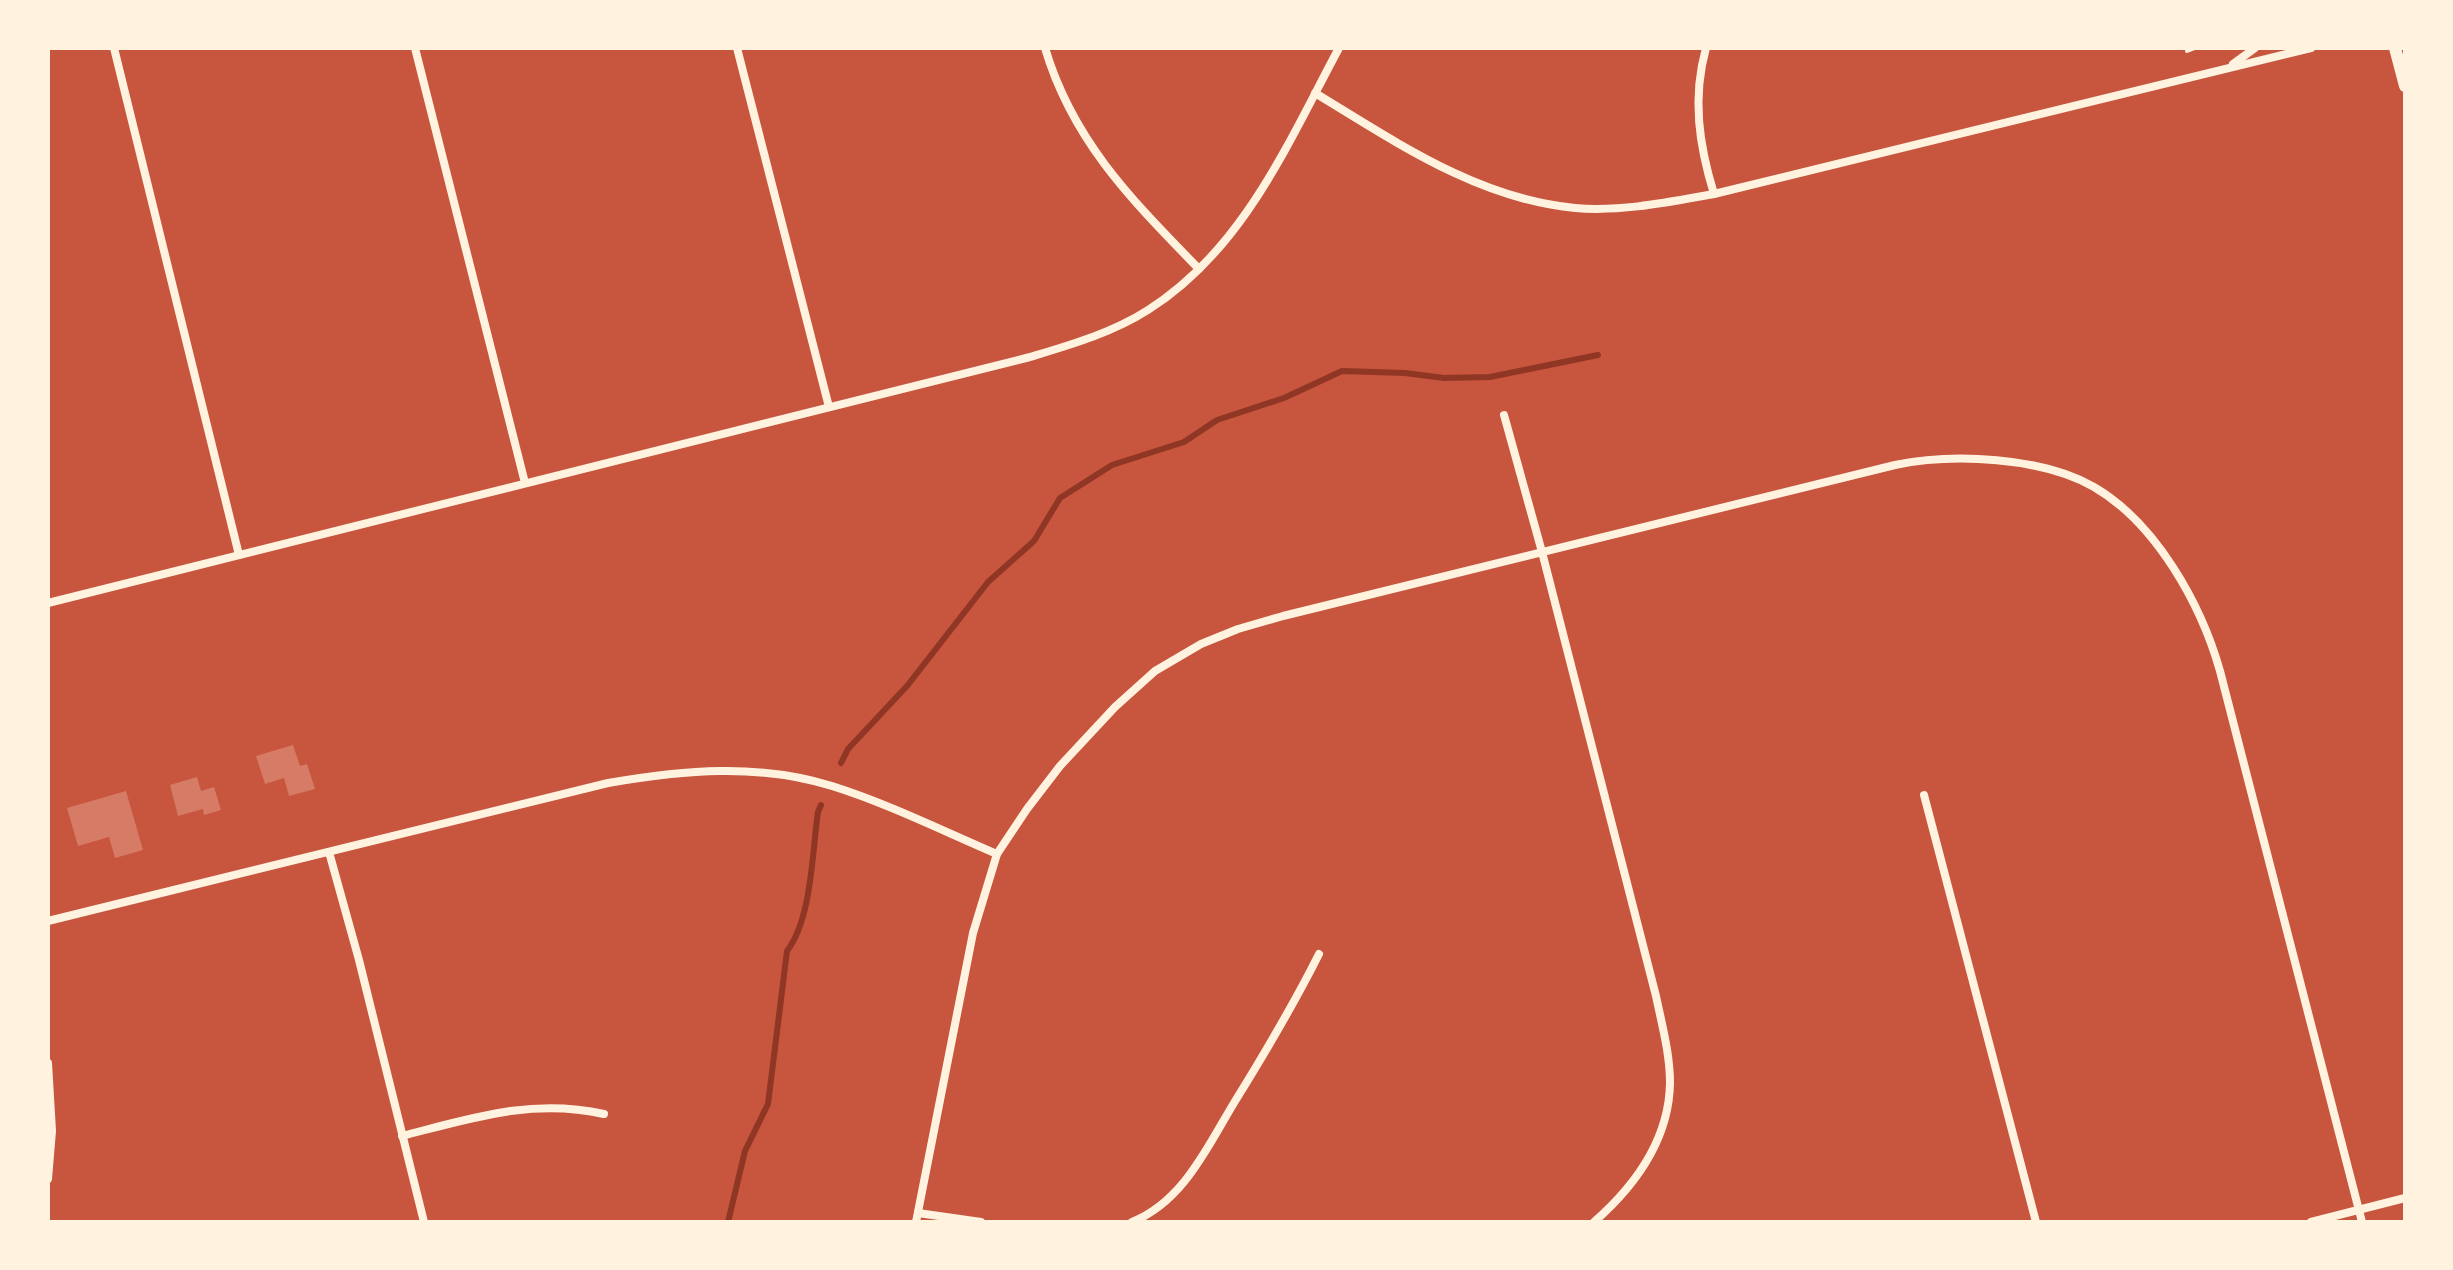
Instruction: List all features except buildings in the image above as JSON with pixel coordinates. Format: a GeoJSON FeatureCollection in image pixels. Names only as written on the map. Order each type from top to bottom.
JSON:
{"type":"FeatureCollection","features":[{"type":"Feature","properties":{"kind":"main road"},"geometry":{"type":"LineString","coordinates":[[2395,48],[2405,86]]}},
{"type":"Feature","properties":{"kind":"street"},"geometry":{"type":"LineString","coordinates":[[114,48],[239,555]]}},
{"type":"Feature","properties":{"kind":"street"},"geometry":{"type":"LineString","coordinates":[[415,48],[525,483]]}},
{"type":"Feature","properties":{"kind":"street"},"geometry":{"type":"LineString","coordinates":[[737,48],[829,407]]}},
{"type":"Feature","properties":{"kind":"street"},"geometry":{"type":"LineString","coordinates":[[1045,48],[1061,93],[1087,141],[1135,203],[1199,269]]}},
{"type":"Feature","properties":{"kind":"street"},"geometry":{"type":"LineString","coordinates":[[48,603],[829,407],[1076,343],[1114,328],[1147,311],[1177,290],[1230,236],[1248,212],[1339,48]]}},
{"type":"Feature","properties":{"kind":"street"},"geometry":{"type":"LineString","coordinates":[[1706,48],[1699,80],[1698,109],[1700,138],[1714,194]]}},
{"type":"Feature","properties":{"kind":"street"},"geometry":{"type":"LineString","coordinates":[[2230,67],[2255,48]]}},
{"type":"Feature","properties":{"kind":"street"},"geometry":{"type":"LineString","coordinates":[[1315,93],[1415,153],[1467,179],[1521,198],[1577,208],[1606,209],[1653,205],[1714,194],[2311,48]]}},
{"type":"Feature","properties":{"kind":"street"},"geometry":{"type":"LineString","coordinates":[[1504,415],[1656,996],[1667,1053],[1670,1081],[1668,1110],[1659,1137],[1646,1162],[1620,1196],[1594,1222]]}},
{"type":"Feature","properties":{"kind":"street"},"geometry":{"type":"LineString","coordinates":[[981,1222],[917,1217],[973,933],[997,854],[1060,766],[1135,688],[1178,656],[1238,629],[1283,616],[1924,459],[1981,458],[2037,468],[2092,486],[2116,502],[2137,522],[2173,567],[2202,616],[2220,671],[2362,1222]]}},
{"type":"Feature","properties":{"kind":"street"},"geometry":{"type":"LineString","coordinates":[[48,921],[608,783],[663,773],[748,771],[804,779],[832,786],[997,854]]}},
{"type":"Feature","properties":{"kind":"street"},"geometry":{"type":"LineString","coordinates":[[1924,795],[2036,1222]]}},
{"type":"Feature","properties":{"kind":"street"},"geometry":{"type":"LineString","coordinates":[[329,852],[424,1222]]}},
{"type":"Feature","properties":{"kind":"street"},"geometry":{"type":"LineString","coordinates":[[1132,1222],[1164,1203],[1199,1163],[1300,992],[1319,954]]}},
{"type":"Feature","properties":{"kind":"street"},"geometry":{"type":"LineString","coordinates":[[48,1063],[52,1131],[48,1179]]}},
{"type":"Feature","properties":{"kind":"street"},"geometry":{"type":"LineString","coordinates":[[402,1136],[482,1116],[530,1108],[555,1106],[604,1114]]}},
{"type":"Feature","properties":{"kind":"street"},"geometry":{"type":"LineString","coordinates":[[2311,1222],[2405,1198]]}},
{"type":"Feature","properties":{"kind":"path"},"geometry":{"type":"LineString","coordinates":[[2187,51],[2195,48]]}},
{"type":"Feature","properties":{"kind":"waterway"},"geometry":{"type":"LineString","coordinates":[[841,763],[848,749],[907,686],[988,582],[1034,541],[1060,498],[1112,465],[1184,442],[1217,420],[1284,398],[1342,371],[1444,378],[1490,377],[1598,355]]}},
{"type":"Feature","properties":{"kind":"waterway"},"geometry":{"type":"LineString","coordinates":[[728,1222],[745,1151],[768,1104],[787,951],[802,921],[821,805]]}}]}
